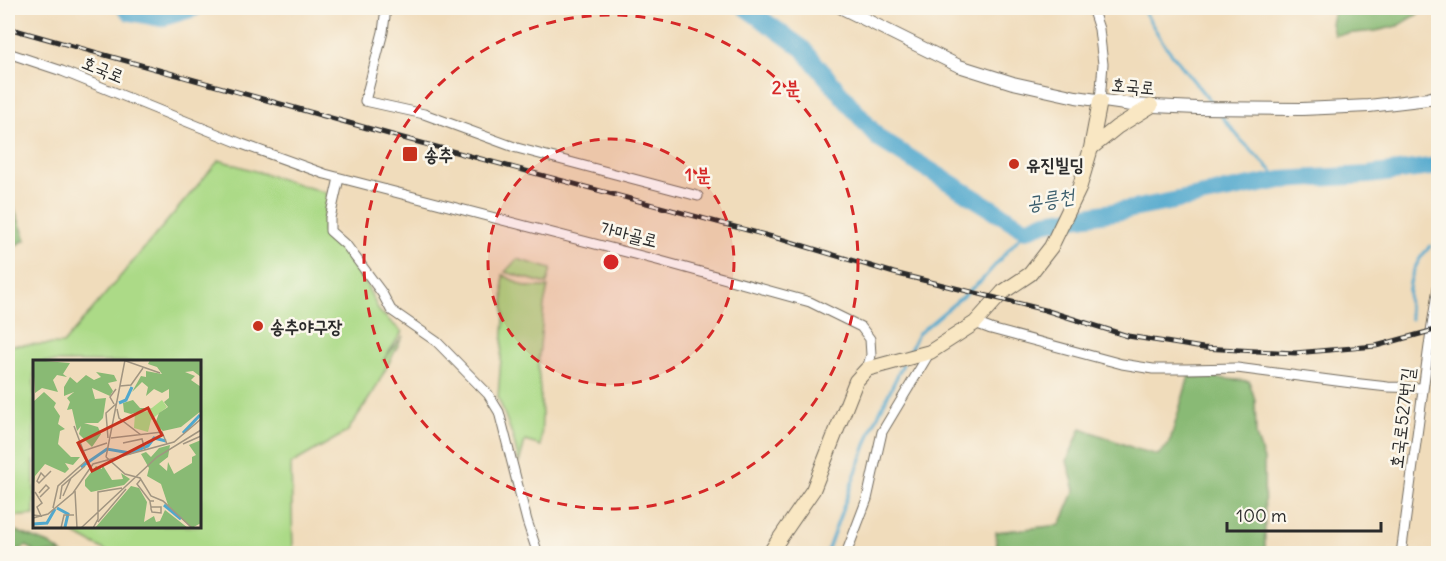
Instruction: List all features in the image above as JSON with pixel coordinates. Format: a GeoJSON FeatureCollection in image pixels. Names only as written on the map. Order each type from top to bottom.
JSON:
{"type":"FeatureCollection","features":[{"type":"Feature","properties":{"kind":"main road"},"geometry":{"type":"LineString","coordinates":[[871,368],[930,352],[975,323],[1003,292],[1030,274],[1051,247],[1079,189],[1091,148],[1100,101]]}},
{"type":"Feature","properties":{"kind":"main road"},"geometry":{"type":"LineString","coordinates":[[1091,148],[1117,127],[1151,106]]}},
{"type":"Feature","properties":{"kind":"main road","name":"가마골로"},"geometry":{"type":"LineString","coordinates":[[769,554],[813,490],[856,381],[871,368]]}},
{"type":"Feature","properties":{"kind":"street"},"geometry":{"type":"LineString","coordinates":[[387,8],[364,101],[424,114],[517,148],[698,196]]}},
{"type":"Feature","properties":{"kind":"street","name":"호국로"},"geometry":{"type":"LineString","coordinates":[[842,8],[959,66],[1012,83],[1076,98],[1151,106],[1302,109],[1369,106],[1438,96]]}},
{"type":"Feature","properties":{"kind":"street"},"geometry":{"type":"LineString","coordinates":[[1092,8],[1099,29],[1103,64],[1100,101]]}},
{"type":"Feature","properties":{"kind":"street","name":"호국로"},"geometry":{"type":"LineString","coordinates":[[8,53],[62,71],[184,122]]}},
{"type":"Feature","properties":{"kind":"street","name":"가마골로"},"geometry":{"type":"LineString","coordinates":[[184,122],[325,174],[810,302],[861,327],[870,339],[871,368]]}},
{"type":"Feature","properties":{"kind":"street"},"geometry":{"type":"LineString","coordinates":[[339,178],[330,218],[330,231],[354,255],[382,293],[391,310],[437,342],[488,394],[499,412],[527,521],[538,554]]}},
{"type":"Feature","properties":{"kind":"street","name":"호국로527번길"},"geometry":{"type":"LineString","coordinates":[[1401,554],[1438,287]]}},
{"type":"Feature","properties":{"kind":"street"},"geometry":{"type":"LineString","coordinates":[[975,323],[1122,364],[1153,369],[1237,368],[1389,387],[1423,388]]}},
{"type":"Feature","properties":{"kind":"street"},"geometry":{"type":"LineString","coordinates":[[846,554],[867,499],[882,432],[930,352]]}},
{"type":"Feature","properties":{"kind":"green space"},"geometry":{"type":"Polygon","coordinates":[[[1335,8],[1428,8],[1398,26],[1376,31],[1334,35],[1331,23],[1335,8]]]}},
{"type":"Feature","properties":{"kind":"green space"},"geometry":{"type":"Polygon","coordinates":[[[219,160],[327,193],[323,231],[340,248],[366,284],[379,311],[402,332],[383,361],[403,336],[374,391],[347,432],[291,464],[293,553],[110,553],[64,528],[201,528],[201,360],[33,360],[33,515],[8,517],[8,345],[63,344],[219,160]]]}},
{"type":"Feature","properties":{"kind":"green space"},"geometry":{"type":"Polygon","coordinates":[[[8,197],[26,240],[8,249],[8,197]]]}},
{"type":"Feature","properties":{"kind":"green space"},"geometry":{"type":"Polygon","coordinates":[[[517,259],[551,269],[547,284],[505,272],[517,259]]]}},
{"type":"Feature","properties":{"kind":"green space"},"geometry":{"type":"Polygon","coordinates":[[[503,275],[526,287],[548,287],[538,366],[542,415],[541,446],[525,441],[519,463],[513,437],[498,397],[504,320],[503,275]]]}},
{"type":"Feature","properties":{"kind":"green space"},"geometry":{"type":"Polygon","coordinates":[[[1189,376],[1249,381],[1255,400],[1256,435],[1264,460],[1265,547],[1267,553],[997,553],[996,532],[1060,525],[1075,490],[1067,461],[1081,428],[1158,455],[1169,444],[1189,376]]]}},
{"type":"Feature","properties":{"kind":"green space"},"geometry":{"type":"Polygon","coordinates":[[[8,528],[49,544],[62,553],[36,553],[27,546],[8,553],[8,528]]]}},
{"type":"Feature","properties":{"kind":"waterway","name":"공릉천"},"geometry":{"type":"LineString","coordinates":[[125,8],[130,12],[161,18],[194,8]]}},
{"type":"Feature","properties":{"kind":"waterway","name":"공릉천"},"geometry":{"type":"LineString","coordinates":[[746,8],[802,48],[879,139],[1026,230],[1046,222],[1127,210],[1281,180],[1368,175],[1438,166]]}},
{"type":"Feature","properties":{"kind":"waterway"},"geometry":{"type":"LineString","coordinates":[[1142,8],[1164,44],[1213,105]]}},
{"type":"Feature","properties":{"kind":"waterway"},"geometry":{"type":"LineString","coordinates":[[1219,113],[1241,140],[1281,180]]}},
{"type":"Feature","properties":{"kind":"waterway"},"geometry":{"type":"LineString","coordinates":[[909,352],[918,334],[982,280],[1026,230]]}},
{"type":"Feature","properties":{"kind":"waterway"},"geometry":{"type":"LineString","coordinates":[[1411,319],[1408,297],[1410,282],[1418,262],[1430,246]]}},
{"type":"Feature","properties":{"kind":"waterway"},"geometry":{"type":"LineString","coordinates":[[826,554],[873,426],[903,364]]}},
{"type":"Feature","properties":{"kind":"waterway"},"geometry":{"type":"LineString","coordinates":[[1436,404],[1438,413]]}},
{"type":"Feature","properties":{"kind":"railway"},"geometry":{"type":"LineString","coordinates":[[8,28],[403,138],[784,240],[894,273],[1045,310],[1128,336],[1203,348],[1295,353],[1376,346],[1438,329]]}},
{"type":"Feature","properties":{"kind":"place","name":"송추"},"geometry":{"type":"Point","coordinates":[410,154]}},
{"type":"Feature","properties":{"kind":"place","name":"유진빌딩"},"geometry":{"type":"Point","coordinates":[1014,164]}},
{"type":"Feature","properties":{"kind":"place","name":"송추야구장"},"geometry":{"type":"Point","coordinates":[258,326]}}]}
